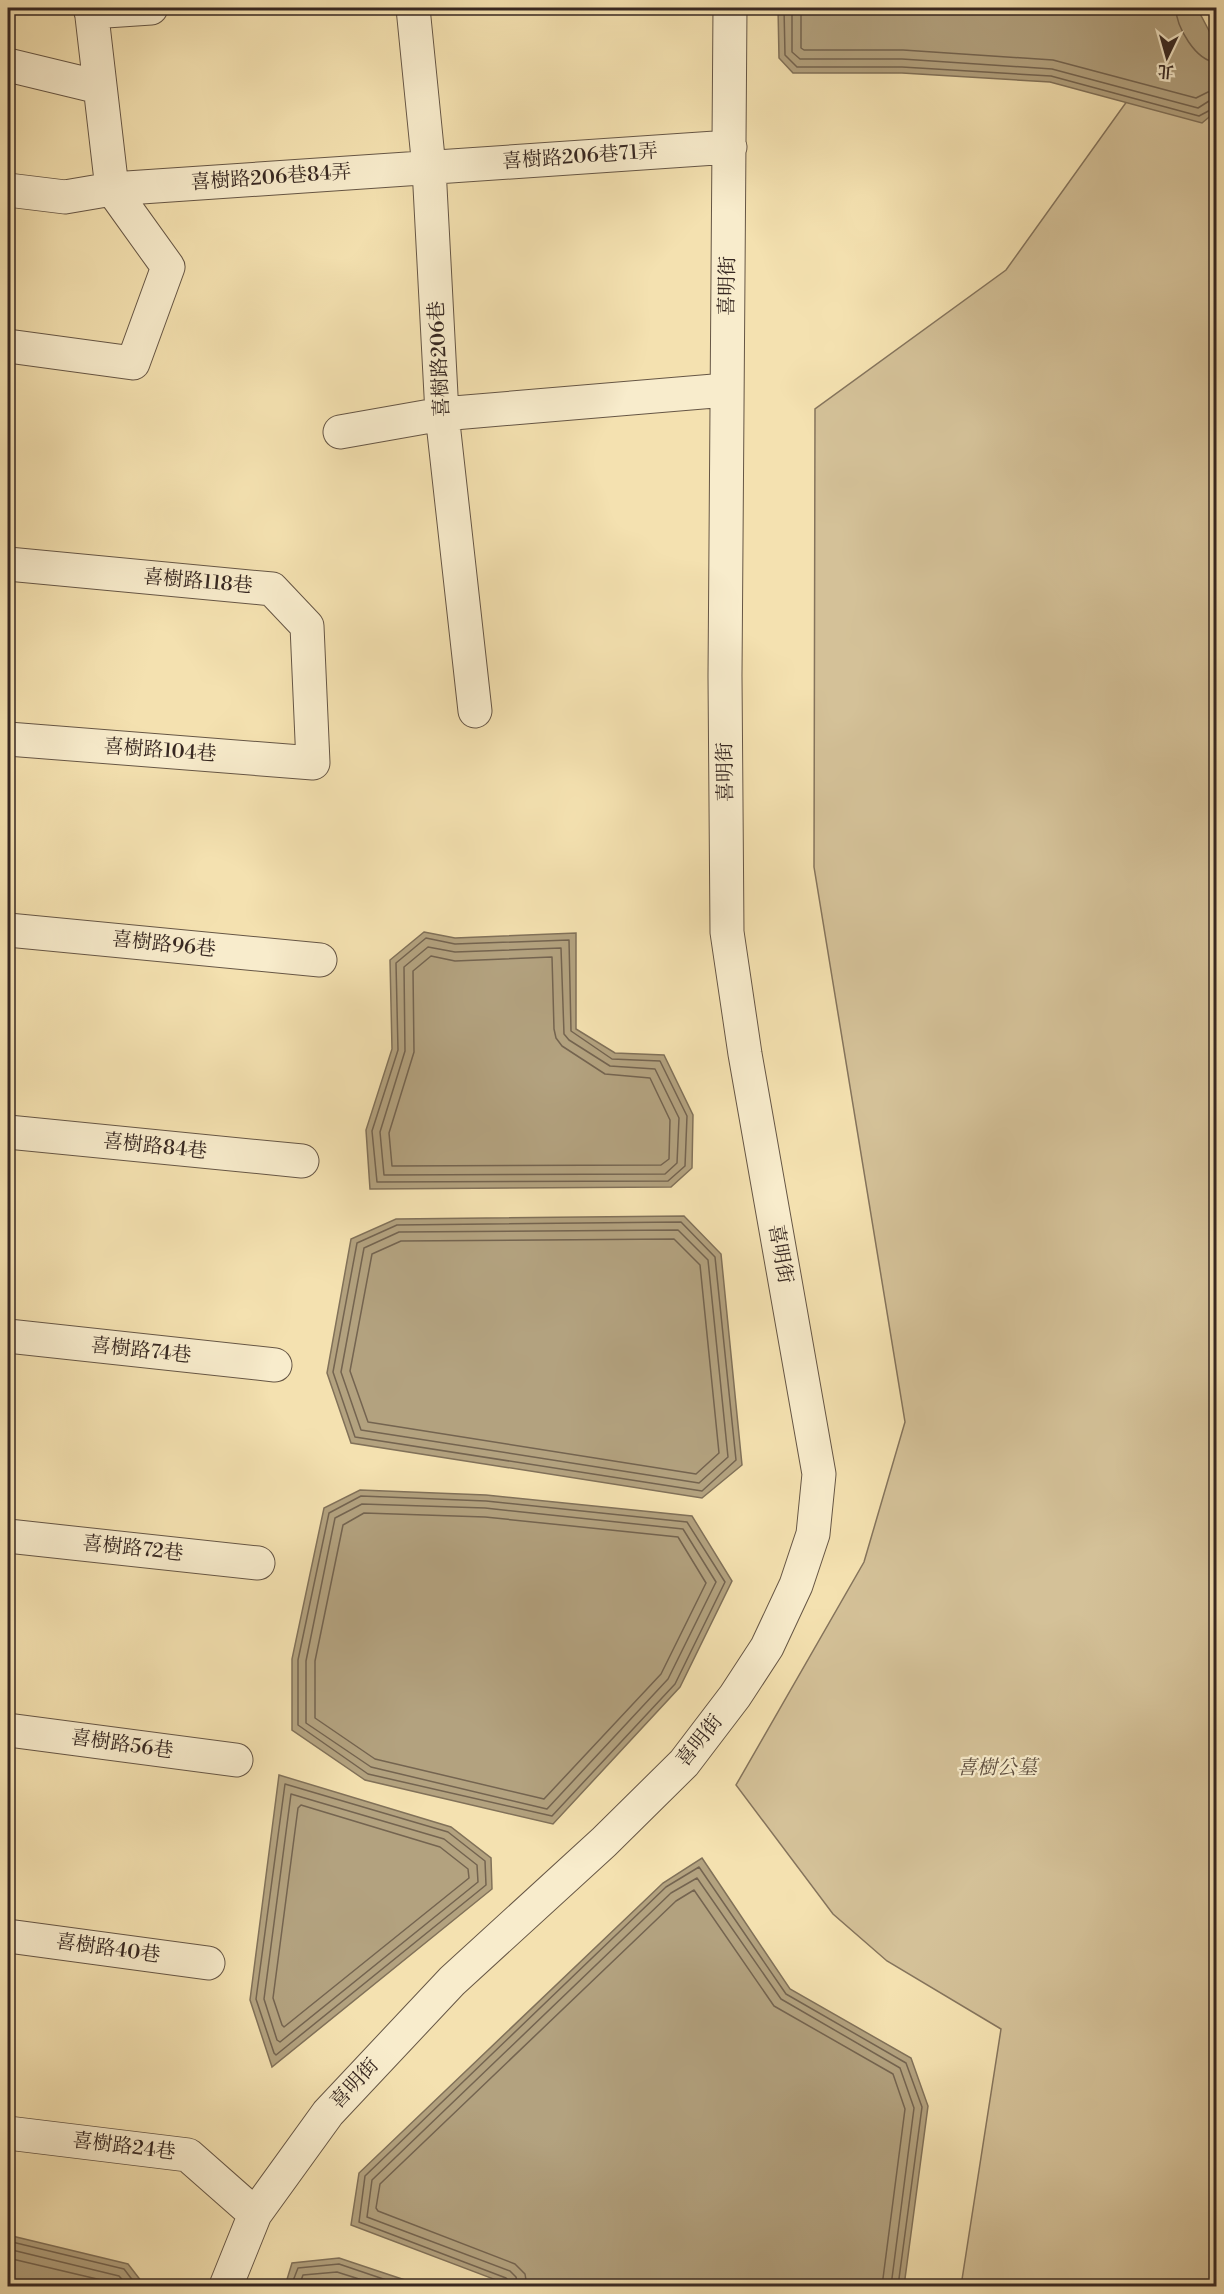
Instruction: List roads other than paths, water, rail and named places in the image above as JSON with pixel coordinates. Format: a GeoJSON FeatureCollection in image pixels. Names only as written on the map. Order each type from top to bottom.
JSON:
{"type":"FeatureCollection","features":[{"type":"Feature","properties":{"kind":"street"},"geometry":{"type":"LineString","coordinates":[[8,346],[133,363],[168,267],[112,189],[91,10],[151,8]]}},
{"type":"Feature","properties":{"kind":"street","name":"喜樹路206巷"},"geometry":{"type":"LineString","coordinates":[[413,8],[429,168],[442,414],[475,711]]}},
{"type":"Feature","properties":{"kind":"street","name":"喜明街"},"geometry":{"type":"LineString","coordinates":[[226,2286],[255,2214],[327,2113],[452,1981],[604,1842],[684,1763],[735,1696],[767,1647],[796,1585],[813,1534],[819,1474],[745,1054],[727,932],[725,687],[730,8]]}},
{"type":"Feature","properties":{"kind":"street"},"geometry":{"type":"LineString","coordinates":[[8,65],[99,87]]}},
{"type":"Feature","properties":{"kind":"street","name":"喜樹路206巷71弄"},"geometry":{"type":"LineString","coordinates":[[429,168],[730,147]]}},
{"type":"Feature","properties":{"kind":"street","name":"喜樹路206巷84弄"},"geometry":{"type":"LineString","coordinates":[[8,190],[65,197],[112,189],[429,168]]}},
{"type":"Feature","properties":{"kind":"street"},"geometry":{"type":"LineString","coordinates":[[340,432],[442,414],[726,390]]}},
{"type":"Feature","properties":{"kind":"street","name":"喜樹路118巷"},"geometry":{"type":"LineString","coordinates":[[8,564],[272,589],[307,626],[313,763]]}},
{"type":"Feature","properties":{"kind":"street","name":"喜樹路104巷"},"geometry":{"type":"LineString","coordinates":[[8,739],[313,763]]}},
{"type":"Feature","properties":{"kind":"street","name":"喜樹路96巷"},"geometry":{"type":"LineString","coordinates":[[8,930],[320,960]]}},
{"type":"Feature","properties":{"kind":"street","name":"喜樹路84巷"},"geometry":{"type":"LineString","coordinates":[[8,1132],[302,1161]]}},
{"type":"Feature","properties":{"kind":"street","name":"喜樹路74巷"},"geometry":{"type":"LineString","coordinates":[[8,1336],[275,1365]]}},
{"type":"Feature","properties":{"kind":"street","name":"喜樹路72巷"},"geometry":{"type":"LineString","coordinates":[[8,1536],[258,1563]]}},
{"type":"Feature","properties":{"kind":"street","name":"喜樹路56巷"},"geometry":{"type":"LineString","coordinates":[[8,1730],[236,1760]]}},
{"type":"Feature","properties":{"kind":"street","name":"喜樹路40巷"},"geometry":{"type":"LineString","coordinates":[[8,1936],[208,1963]]}},
{"type":"Feature","properties":{"kind":"street","name":"喜樹路24巷"},"geometry":{"type":"LineString","coordinates":[[8,2133],[188,2155],[255,2214]]}},
{"type":"Feature","properties":{"kind":"water"},"geometry":{"type":"Polygon","coordinates":[[[778,8],[1197,8],[1216,44],[1214,113],[1202,123],[1050,82],[902,73],[793,73],[779,58],[778,8]]]}},
{"type":"Feature","properties":{"kind":"water"},"geometry":{"type":"Polygon","coordinates":[[[424,932],[455,938],[576,933],[576,1029],[615,1053],[664,1055],[693,1115],[692,1168],[671,1187],[370,1189],[366,1130],[392,1049],[390,960],[424,932]]]}},
{"type":"Feature","properties":{"kind":"water"},"geometry":{"type":"Polygon","coordinates":[[[684,1216],[721,1254],[742,1465],[702,1498],[351,1443],[327,1373],[351,1239],[396,1219],[684,1216]]]}},
{"type":"Feature","properties":{"kind":"water"},"geometry":{"type":"Polygon","coordinates":[[[360,1490],[486,1495],[692,1516],[732,1581],[680,1687],[553,1824],[365,1780],[292,1730],[292,1659],[324,1508],[360,1490]]]}},
{"type":"Feature","properties":{"kind":"water"},"geometry":{"type":"Polygon","coordinates":[[[279,1775],[451,1827],[491,1858],[492,1889],[272,2067],[250,2000],[279,1775]]]}},
{"type":"Feature","properties":{"kind":"water"},"geometry":{"type":"Polygon","coordinates":[[[702,1858],[790,1989],[911,2058],[928,2106],[904,2286],[512,2286],[351,2225],[359,2173],[663,1883],[702,1858]]]}},
{"type":"Feature","properties":{"kind":"water"},"geometry":{"type":"Polygon","coordinates":[[[8,2235],[128,2264],[145,2286],[8,2286],[8,2235]]]}},
{"type":"Feature","properties":{"kind":"water"},"geometry":{"type":"Polygon","coordinates":[[[339,2258],[423,2286],[285,2286],[292,2263],[339,2258]]]}},
{"type":"Feature","properties":{"kind":"park label","name":"喜樹公墓"},"geometry":{"type":"Point","coordinates":[997,1768]}}]}
